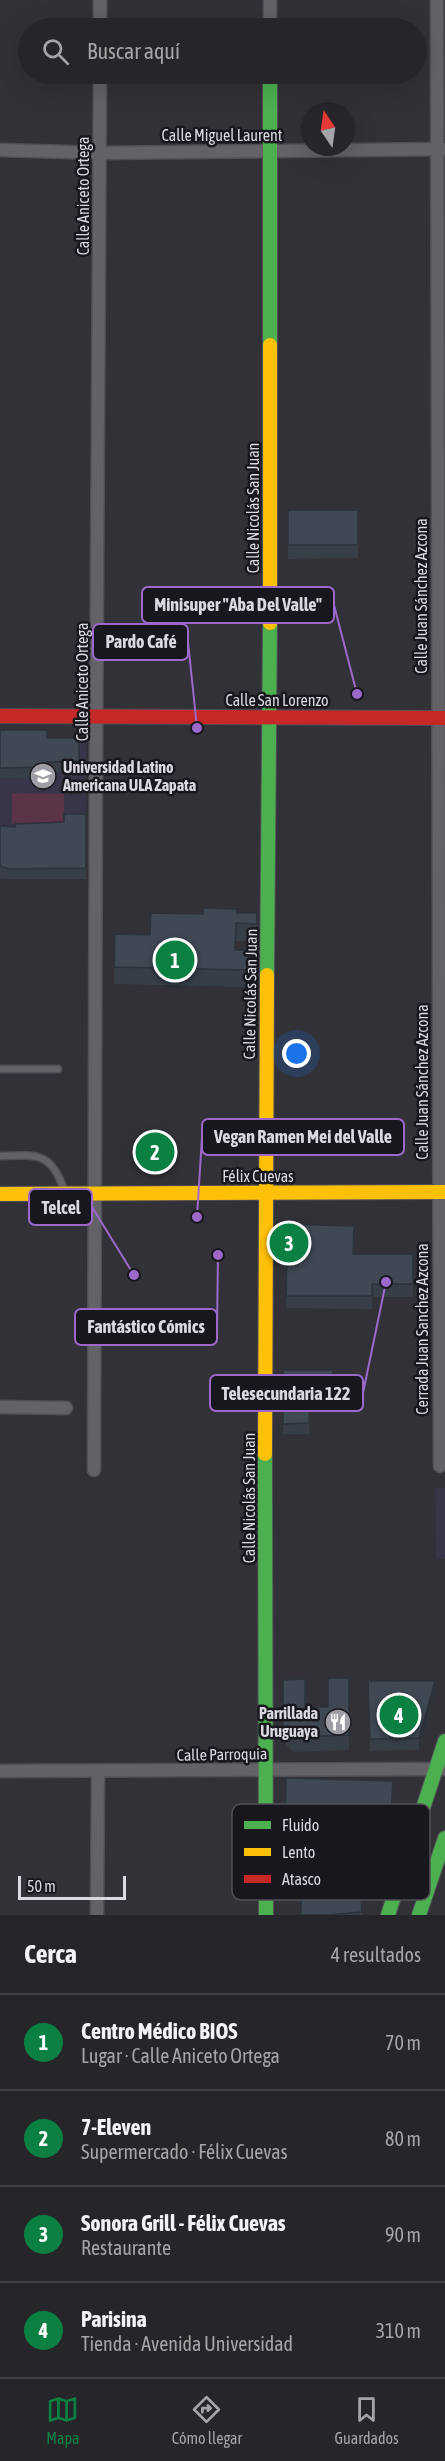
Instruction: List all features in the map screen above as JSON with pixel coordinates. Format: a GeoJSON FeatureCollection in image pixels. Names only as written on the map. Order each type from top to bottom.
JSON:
{"type":"FeatureCollection","features":[{"type":"Feature","properties":{"kind":"street"},"geometry":{"type":"LineString","coordinates":[[100,0],[100,18]]}},
{"type":"Feature","properties":{"kind":"street"},"geometry":{"type":"LineString","coordinates":[[270,0],[270,18]]}},
{"type":"Feature","properties":{"kind":"street","name":"Calle Juan Sánchez Azcona"},"geometry":{"type":"LineString","coordinates":[[438,0],[442,149],[442,1192]]}},
{"type":"Feature","properties":{"kind":"street","name":"Calle Aniceto Ortega"},"geometry":{"type":"LineString","coordinates":[[94,1470],[93,1193],[98,716],[100,84]]}},
{"type":"Feature","properties":{"kind":"street","name":"Calle Nicolás San Juan"},"geometry":{"type":"LineString","coordinates":[[267,1804],[265,1192],[270,716],[270,84]]}},
{"type":"Feature","properties":{"kind":"street","name":"Calle Miguel Laurent"},"geometry":{"type":"LineString","coordinates":[[0,150],[100,153],[442,149]]}},
{"type":"Feature","properties":{"kind":"street","name":"Calle San Lorenzo"},"geometry":{"type":"LineString","coordinates":[[0,716],[441,718]]}},
{"type":"Feature","properties":{"kind":"street","name":"Félix Cuevas"},"geometry":{"type":"LineString","coordinates":[[0,1194],[442,1192]]}},
{"type":"Feature","properties":{"kind":"street","name":"Cerrada Juan Sanchez Azcona"},"geometry":{"type":"LineString","coordinates":[[440,1466],[442,1192]]}},
{"type":"Feature","properties":{"kind":"street"},"geometry":{"type":"LineString","coordinates":[[0,1407],[66,1408]]}},
{"type":"Feature","properties":{"kind":"street"},"geometry":{"type":"LineString","coordinates":[[428,1804],[440,1769],[445,1741]]}},
{"type":"Feature","properties":{"kind":"street","name":"Calle Parroquia"},"geometry":{"type":"LineString","coordinates":[[0,1771],[440,1769]]}},
{"type":"Feature","properties":{"kind":"street"},"geometry":{"type":"LineString","coordinates":[[97,1915],[98,1772]]}},
{"type":"Feature","properties":{"kind":"street"},"geometry":{"type":"LineString","coordinates":[[430,1887],[445,1838]]}},
{"type":"Feature","properties":{"kind":"street","name":"Calle Nicolás San Juan"},"geometry":{"type":"LineString","coordinates":[[266,1900],[266,1915]]}},
{"type":"Feature","properties":{"kind":"street"},"geometry":{"type":"LineString","coordinates":[[388,1915],[393,1900]]}},
{"type":"Feature","properties":{"kind":"lane"},"geometry":{"type":"LineString","coordinates":[[0,1069],[57,1069]]}},
{"type":"Feature","properties":{"kind":"lane"},"geometry":{"type":"LineString","coordinates":[[0,1156],[37,1155],[49,1162],[58,1173],[65,1194]]}},
{"type":"Feature","properties":{"kind":"shaded area","name":"Universidad Latino Americana ULA Zapata"},"geometry":{"type":"Polygon","coordinates":[[[86,740],[86,879],[0,879],[0,741],[86,740]]]}},
{"type":"Feature","properties":{"kind":"shaded area"},"geometry":{"type":"Polygon","coordinates":[[[12,793],[64,794],[64,825],[12,824],[12,793]]]}},
{"type":"Feature","properties":{"kind":"shaded area"},"geometry":{"type":"Polygon","coordinates":[[[435,1488],[445,1488],[445,1559],[436,1559],[435,1488]]]}},
{"type":"Feature","properties":{"kind":"building"},"geometry":{"type":"Polygon","coordinates":[[[288,510],[358,510],[358,545],[288,545],[288,510]]]}},
{"type":"Feature","properties":{"kind":"building"},"geometry":{"type":"Polygon","coordinates":[[[0,730],[47,730],[47,738],[79,738],[79,761],[47,762],[47,767],[0,768],[0,730]]]}},
{"type":"Feature","properties":{"kind":"building"},"geometry":{"type":"Polygon","coordinates":[[[64,814],[86,814],[86,868],[8,869],[0,866],[0,826],[15,827],[15,824],[64,822],[64,814]]]}},
{"type":"Feature","properties":{"kind":"building"},"geometry":{"type":"Polygon","coordinates":[[[203,908],[237,909],[237,913],[257,913],[257,924],[236,923],[235,950],[248,950],[248,970],[114,967],[115,934],[150,935],[151,913],[203,914],[203,908]]]}},
{"type":"Feature","properties":{"kind":"building"},"geometry":{"type":"Polygon","coordinates":[[[282,1224],[354,1226],[353,1254],[413,1254],[413,1284],[372,1284],[372,1296],[286,1296],[287,1256],[281,1256],[282,1224]]]}},
{"type":"Feature","properties":{"kind":"building"},"geometry":{"type":"Polygon","coordinates":[[[283,1370],[333,1370],[333,1392],[310,1392],[309,1423],[283,1424],[283,1370]]]}},
{"type":"Feature","properties":{"kind":"building"},"geometry":{"type":"Polygon","coordinates":[[[328,1678],[349,1678],[349,1735],[293,1737],[283,1726],[283,1680],[305,1679],[305,1707],[328,1707],[328,1678]]]}},
{"type":"Feature","properties":{"kind":"building"},"geometry":{"type":"Polygon","coordinates":[[[368,1681],[435,1681],[419,1738],[370,1739],[368,1681]]]}},
{"type":"Feature","properties":{"kind":"building"},"geometry":{"type":"Polygon","coordinates":[[[286,1778],[393,1781],[392,1804],[286,1804],[286,1778]]]}},
{"type":"Feature","properties":{"kind":"building"},"geometry":{"type":"Polygon","coordinates":[[[301,1900],[361,1900],[362,1912],[301,1915],[301,1900]]]}},
{"type":"Feature","properties":{"kind":"traffic: fast"},"geometry":{"type":"LineString","coordinates":[[270,84],[270,345]]}},
{"type":"Feature","properties":{"kind":"traffic: fast"},"geometry":{"type":"LineString","coordinates":[[267,975],[270,623]]}},
{"type":"Feature","properties":{"kind":"traffic: fast"},"geometry":{"type":"LineString","coordinates":[[265,1454],[266,1804]]}},
{"type":"Feature","properties":{"kind":"traffic: fast"},"geometry":{"type":"LineString","coordinates":[[424,1804],[445,1741]]}},
{"type":"Feature","properties":{"kind":"traffic: fast"},"geometry":{"type":"LineString","coordinates":[[430,1882],[445,1838]]}},
{"type":"Feature","properties":{"kind":"traffic: fast"},"geometry":{"type":"LineString","coordinates":[[266,1900],[266,1915]]}},
{"type":"Feature","properties":{"kind":"traffic: fast"},"geometry":{"type":"LineString","coordinates":[[388,1915],[393,1900]]}},
{"type":"Feature","properties":{"kind":"traffic: fast"},"geometry":{"type":"LineString","coordinates":[[419,1915],[424,1900]]}},
{"type":"Feature","properties":{"kind":"traffic: slow"},"geometry":{"type":"LineString","coordinates":[[270,345],[270,623]]}},
{"type":"Feature","properties":{"kind":"traffic: slow"},"geometry":{"type":"LineString","coordinates":[[265,1454],[267,975]]}},
{"type":"Feature","properties":{"kind":"traffic: slow"},"geometry":{"type":"LineString","coordinates":[[0,1194],[445,1192]]}},
{"type":"Feature","properties":{"kind":"traffic: jam"},"geometry":{"type":"LineString","coordinates":[[0,716],[445,718]]}},
{"type":"Feature","properties":{"kind":"place","name":"Minisuper \"Aba Del Valle\""},"geometry":{"type":"Point","coordinates":[357,694]}},
{"type":"Feature","properties":{"kind":"place","name":"Pardo Café"},"geometry":{"type":"Point","coordinates":[197,728]}},
{"type":"Feature","properties":{"kind":"place","name":"Universidad Latino Americana ULA Zapata"},"geometry":{"type":"Point","coordinates":[43,776]}},
{"type":"Feature","properties":{"kind":"place","name":"Centro Médico BIOS"},"geometry":{"type":"Point","coordinates":[175,960]}},
{"type":"Feature","properties":{"kind":"place","name":"7-Eleven"},"geometry":{"type":"Point","coordinates":[155,1152]}},
{"type":"Feature","properties":{"kind":"place","name":"Vegan Ramen Mei del Valle"},"geometry":{"type":"Point","coordinates":[197,1217]}},
{"type":"Feature","properties":{"kind":"place","name":"Sonora Grill - Félix Cuevas"},"geometry":{"type":"Point","coordinates":[289,1243]}},
{"type":"Feature","properties":{"kind":"place","name":"Fantástico Cómics"},"geometry":{"type":"Point","coordinates":[218,1255]}},
{"type":"Feature","properties":{"kind":"place","name":"Telcel"},"geometry":{"type":"Point","coordinates":[134,1275]}},
{"type":"Feature","properties":{"kind":"place","name":"Telesecundaria 122"},"geometry":{"type":"Point","coordinates":[386,1282]}},
{"type":"Feature","properties":{"kind":"place","name":"Parisina"},"geometry":{"type":"Point","coordinates":[399,1715]}},
{"type":"Feature","properties":{"kind":"place","name":"Parrillada Uruguaya"},"geometry":{"type":"Point","coordinates":[338,1722]}}]}
